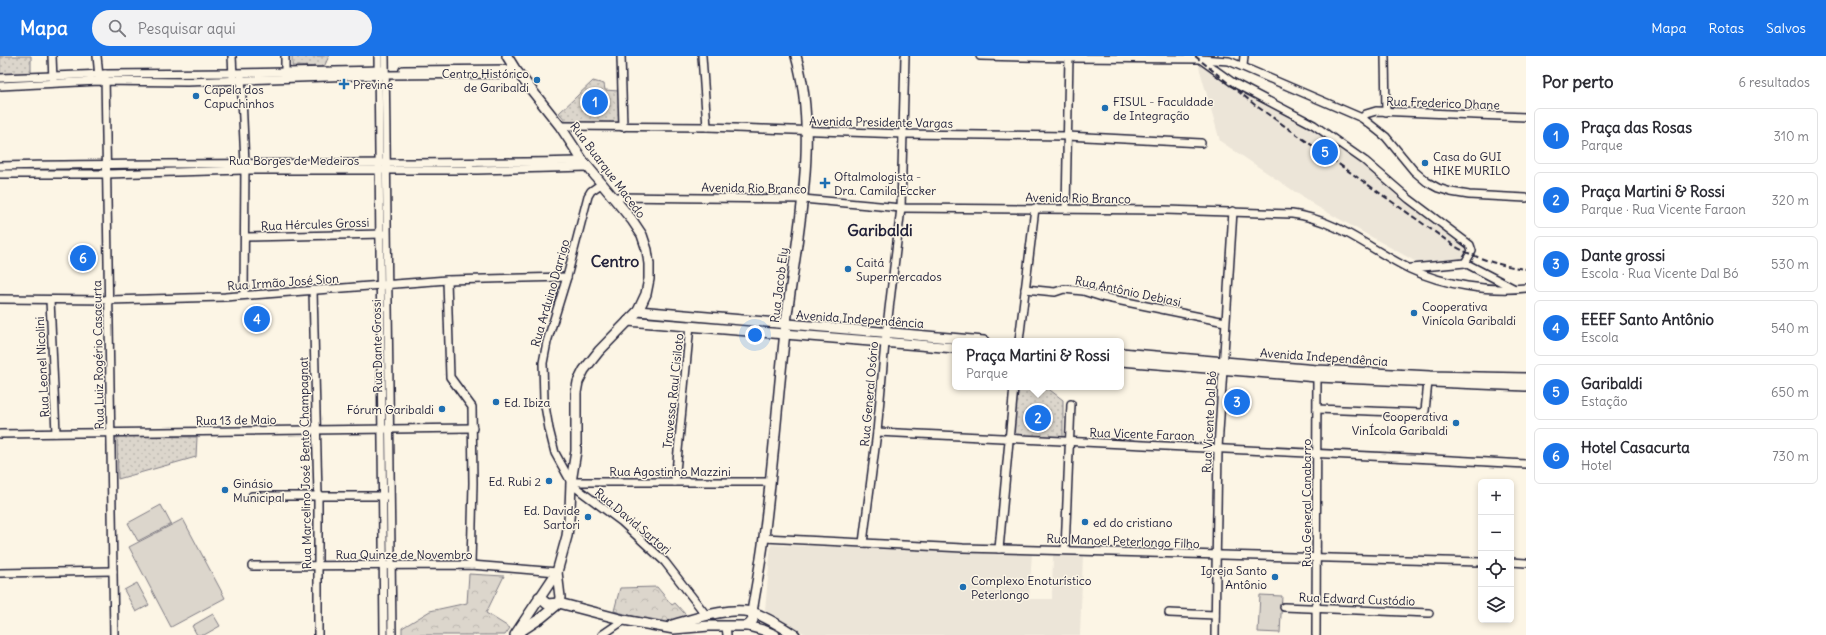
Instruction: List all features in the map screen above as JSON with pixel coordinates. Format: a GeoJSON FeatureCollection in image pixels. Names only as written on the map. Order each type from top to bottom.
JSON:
{"type":"FeatureCollection","features":[{"type":"Feature","properties":{"kind":"main road","name":"Rua Buarque Macedo"},"geometry":{"type":"LineString","coordinates":[[508,56],[517,72],[560,126],[601,184],[614,197],[642,235],[647,250],[649,279],[646,294],[638,311]]}},
{"type":"Feature","properties":{"kind":"main road","name":"Rua Jacob Ely"},"geometry":{"type":"LineString","coordinates":[[748,626],[754,620],[752,612],[764,538],[786,329],[802,199],[807,132],[802,75],[796,56]]}},
{"type":"Feature","properties":{"kind":"main road"},"geometry":{"type":"LineString","coordinates":[[515,635],[557,572],[567,536],[571,483],[576,451],[576,394],[578,382],[599,351],[638,311]]}},
{"type":"Feature","properties":{"kind":"main road","name":"Avenida Independência"},"geometry":{"type":"LineString","coordinates":[[638,311],[885,343],[952,348]]}},
{"type":"Feature","properties":{"kind":"main road","name":"Avenida Independência"},"geometry":{"type":"LineString","coordinates":[[628,320],[690,325],[886,333],[952,338]]}},
{"type":"Feature","properties":{"kind":"main road","name":"Avenida Independência"},"geometry":{"type":"LineString","coordinates":[[1124,353],[1222,365],[1318,374],[1428,382],[1526,386]]}},
{"type":"Feature","properties":{"kind":"main road","name":"Avenida Independência"},"geometry":{"type":"LineString","coordinates":[[1124,361],[1222,365]]}},
{"type":"Feature","properties":{"kind":"main road","name":"Avenida Independência"},"geometry":{"type":"LineString","coordinates":[[1318,374],[1526,378]]}},
{"type":"Feature","properties":{"kind":"main road"},"geometry":{"type":"LineString","coordinates":[[515,635],[541,618],[559,603],[560,596],[557,572]]}},
{"type":"Feature","properties":{"kind":"main road"},"geometry":{"type":"LineString","coordinates":[[541,594],[556,594],[559,603]]}},
{"type":"Feature","properties":{"kind":"main road"},"geometry":{"type":"LineString","coordinates":[[559,603],[624,620],[666,627],[727,630],[748,626],[776,635]]}},
{"type":"Feature","properties":{"kind":"main road"},"geometry":{"type":"LineString","coordinates":[[727,630],[725,617],[731,612]]}},
{"type":"Feature","properties":{"kind":"main road"},"geometry":{"type":"LineString","coordinates":[[666,627],[706,615],[731,612],[752,612],[795,635]]}},
{"type":"Feature","properties":{"kind":"street"},"geometry":{"type":"LineString","coordinates":[[52,56],[53,84]]}},
{"type":"Feature","properties":{"kind":"street","name":"Rua Luiz Rogério Casacurta"},"geometry":{"type":"LineString","coordinates":[[98,56],[102,78],[107,174],[114,635]]}},
{"type":"Feature","properties":{"kind":"street"},"geometry":{"type":"LineString","coordinates":[[232,56],[233,77]]}},
{"type":"Feature","properties":{"kind":"street"},"geometry":{"type":"LineString","coordinates":[[285,56],[285,75]]}},
{"type":"Feature","properties":{"kind":"street","name":"Rua Dante Grossi"},"geometry":{"type":"LineString","coordinates":[[378,56],[381,73],[382,166],[382,234],[379,286],[385,387]]}},
{"type":"Feature","properties":{"kind":"street","name":"Rua Dante Grossi"},"geometry":{"type":"LineString","coordinates":[[381,73],[385,56]]}},
{"type":"Feature","properties":{"kind":"street"},"geometry":{"type":"LineString","coordinates":[[621,56],[623,127]]}},
{"type":"Feature","properties":{"kind":"street"},"geometry":{"type":"LineString","coordinates":[[702,56],[707,127]]}},
{"type":"Feature","properties":{"kind":"street","name":"Rua General Osório"},"geometry":{"type":"LineString","coordinates":[[863,543],[877,432],[886,333],[901,208],[905,56]]}},
{"type":"Feature","properties":{"kind":"street"},"geometry":{"type":"LineString","coordinates":[[980,56],[1199,57],[1220,60],[1243,66],[1362,118],[1386,137],[1414,171],[1427,182],[1438,188],[1469,195],[1526,198]]}},
{"type":"Feature","properties":{"kind":"street"},"geometry":{"type":"LineString","coordinates":[[1243,66],[1244,56]]}},
{"type":"Feature","properties":{"kind":"street"},"geometry":{"type":"LineString","coordinates":[[1385,56],[1386,112]]}},
{"type":"Feature","properties":{"kind":"street"},"geometry":{"type":"LineString","coordinates":[[1066,208],[1069,57]]}},
{"type":"Feature","properties":{"kind":"street"},"geometry":{"type":"LineString","coordinates":[[1199,57],[1232,82],[1314,125],[1365,161],[1409,199],[1470,244],[1472,251],[1465,263]]}},
{"type":"Feature","properties":{"kind":"street"},"geometry":{"type":"LineString","coordinates":[[0,78],[53,75],[187,82],[241,76],[517,72]]}},
{"type":"Feature","properties":{"kind":"street"},"geometry":{"type":"LineString","coordinates":[[241,76],[245,237],[244,295]]}},
{"type":"Feature","properties":{"kind":"street"},"geometry":{"type":"LineString","coordinates":[[0,86],[53,84],[102,78]]}},
{"type":"Feature","properties":{"kind":"street","name":"Rua Frederico Dhane"},"geometry":{"type":"LineString","coordinates":[[1362,118],[1369,112],[1526,117]]}},
{"type":"Feature","properties":{"kind":"street","name":"Avenida Presidente Vargas"},"geometry":{"type":"LineString","coordinates":[[560,126],[707,127],[807,132],[1067,136],[1201,143]]}},
{"type":"Feature","properties":{"kind":"street"},"geometry":{"type":"LineString","coordinates":[[309,163],[309,171]]}},
{"type":"Feature","properties":{"kind":"street","name":"Rua Borges de Medeiros"},"geometry":{"type":"LineString","coordinates":[[0,174],[107,174],[309,163],[382,166],[477,167],[586,164]]}},
{"type":"Feature","properties":{"kind":"street","name":"Rua Borges de Medeiros"},"geometry":{"type":"LineString","coordinates":[[0,166],[106,164],[244,167],[309,171],[382,166]]}},
{"type":"Feature","properties":{"kind":"street"},"geometry":{"type":"LineString","coordinates":[[67,165],[68,174]]}},
{"type":"Feature","properties":{"kind":"street","name":"Rua Arduino Darrigo"},"geometry":{"type":"LineString","coordinates":[[571,483],[556,453],[549,429],[544,400],[543,370],[546,342],[567,277],[588,196],[591,191],[601,184]]}},
{"type":"Feature","properties":{"kind":"street","name":"Avenida Rio Branco"},"geometry":{"type":"LineString","coordinates":[[614,197],[802,199],[901,208],[1066,208],[1232,211],[1292,214],[1319,219],[1410,269],[1427,276],[1478,287],[1514,289],[1526,288]]}},
{"type":"Feature","properties":{"kind":"street"},"geometry":{"type":"LineString","coordinates":[[1019,338],[1035,208]]}},
{"type":"Feature","properties":{"kind":"street","name":"Rua Vicente Dal Bó"},"geometry":{"type":"LineString","coordinates":[[1215,635],[1218,448],[1232,211]]}},
{"type":"Feature","properties":{"kind":"street","name":"Rua Dante Grossi"},"geometry":{"type":"LineString","coordinates":[[382,234],[387,285],[385,387],[387,565],[384,635]]}},
{"type":"Feature","properties":{"kind":"street","name":"Rua Hércules Grossi"},"geometry":{"type":"LineString","coordinates":[[245,237],[382,234]]}},
{"type":"Feature","properties":{"kind":"street"},"geometry":{"type":"LineString","coordinates":[[1410,269],[1465,263],[1514,289]]}},
{"type":"Feature","properties":{"kind":"street","name":"Rua Irmão José Sion"},"geometry":{"type":"LineString","coordinates":[[0,299],[109,300],[244,295],[447,280],[567,277]]}},
{"type":"Feature","properties":{"kind":"street"},"geometry":{"type":"LineString","coordinates":[[447,280],[450,377],[453,383],[470,402],[472,407],[471,565]]}},
{"type":"Feature","properties":{"kind":"street","name":"Rua Antônio Debiasi"},"geometry":{"type":"LineString","coordinates":[[1025,289],[1055,292],[1064,289],[1083,291],[1225,322]]}},
{"type":"Feature","properties":{"kind":"street","name":"Rua Marcelino José Bento Champagnat"},"geometry":{"type":"LineString","coordinates":[[313,290],[318,496],[318,635]]}},
{"type":"Feature","properties":{"kind":"street","name":"Rua Leonel Nicolini"},"geometry":{"type":"LineString","coordinates":[[50,300],[56,433]]}},
{"type":"Feature","properties":{"kind":"street","name":"Travessa Raul Cisiloto"},"geometry":{"type":"LineString","coordinates":[[675,482],[690,325]]}},
{"type":"Feature","properties":{"kind":"street","name":"Rua General Canabarro"},"geometry":{"type":"LineString","coordinates":[[1316,635],[1318,374]]}},
{"type":"Feature","properties":{"kind":"street"},"geometry":{"type":"LineString","coordinates":[[1317,409],[1421,413],[1425,411],[1428,382]]}},
{"type":"Feature","properties":{"kind":"street"},"geometry":{"type":"LineString","coordinates":[[999,549],[1014,390]]}},
{"type":"Feature","properties":{"kind":"street"},"geometry":{"type":"LineString","coordinates":[[1065,550],[1071,404]]}},
{"type":"Feature","properties":{"kind":"street","name":"Rua 13 de Maio"},"geometry":{"type":"LineString","coordinates":[[0,434],[473,428]]}},
{"type":"Feature","properties":{"kind":"street","name":"Rua Vicente Faraon"},"geometry":{"type":"LineString","coordinates":[[877,432],[1008,440],[1218,448],[1419,460],[1526,464]]}},
{"type":"Feature","properties":{"kind":"street","name":"Rua Agostinho Mazzini"},"geometry":{"type":"LineString","coordinates":[[571,483],[770,482]]}},
{"type":"Feature","properties":{"kind":"street","name":"Rua David Sartori"},"geometry":{"type":"LineString","coordinates":[[571,483],[622,522],[665,562],[706,615]]}},
{"type":"Feature","properties":{"kind":"street"},"geometry":{"type":"LineString","coordinates":[[252,496],[387,496]]}},
{"type":"Feature","properties":{"kind":"street","name":"Rua Manoel Peterlongo Filho"},"geometry":{"type":"LineString","coordinates":[[764,538],[999,549],[1478,562]]}},
{"type":"Feature","properties":{"kind":"street"},"geometry":{"type":"LineString","coordinates":[[1514,562],[1526,563]]}},
{"type":"Feature","properties":{"kind":"street","name":"Rua Dante Grossi"},"geometry":{"type":"LineString","coordinates":[[387,565],[392,635]]}},
{"type":"Feature","properties":{"kind":"street","name":"Rua Quinze de Novembro"},"geometry":{"type":"LineString","coordinates":[[252,566],[471,565],[557,572]]}},
{"type":"Feature","properties":{"kind":"street"},"geometry":{"type":"LineString","coordinates":[[0,573],[113,570]]}},
{"type":"Feature","properties":{"kind":"street","name":"Rua Edward Custódio"},"geometry":{"type":"LineString","coordinates":[[1284,607],[1429,613]]}},
{"type":"Feature","properties":{"kind":"street"},"geometry":{"type":"LineString","coordinates":[[1169,613],[1216,615]]}},
{"type":"Feature","properties":{"kind":"street"},"geometry":{"type":"LineString","coordinates":[[602,635],[624,620]]}},
{"type":"Feature","properties":{"kind":"shaded area"},"geometry":{"type":"Polygon","coordinates":[[[1204,62],[1257,102],[1314,128],[1361,162],[1472,250],[1463,261],[1420,264],[1316,206],[1220,141],[1199,67],[1204,62]]]}},
{"type":"Feature","properties":{"kind":"shaded area"},"geometry":{"type":"Polygon","coordinates":[[[771,545],[1032,553],[1029,599],[1052,599],[1053,554],[1083,554],[1080,635],[807,635],[765,610],[771,545]]]}},
{"type":"Feature","properties":{"kind":"green space"},"geometry":{"type":"Polygon","coordinates":[[[0,56],[31,56],[31,74],[0,75],[0,56]]]}},
{"type":"Feature","properties":{"kind":"green space"},"geometry":{"type":"Polygon","coordinates":[[[292,56],[329,56],[324,67],[292,66],[292,56]]]}},
{"type":"Feature","properties":{"kind":"green space"},"geometry":{"type":"Polygon","coordinates":[[[593,81],[604,84],[605,90],[619,91],[620,125],[568,123],[559,113],[593,81]]]}},
{"type":"Feature","properties":{"kind":"green space"},"geometry":{"type":"Polygon","coordinates":[[[1016,390],[1050,390],[1063,400],[1063,439],[1012,437],[1016,390]]]}},
{"type":"Feature","properties":{"kind":"green space"},"geometry":{"type":"Polygon","coordinates":[[[117,436],[197,437],[196,457],[118,479],[117,436]]]}},
{"type":"Feature","properties":{"kind":"green space"},"geometry":{"type":"Polygon","coordinates":[[[161,505],[171,524],[138,541],[128,523],[161,505]]]}},
{"type":"Feature","properties":{"kind":"green space"},"geometry":{"type":"Polygon","coordinates":[[[183,519],[225,598],[171,627],[129,547],[183,519]]]}},
{"type":"Feature","properties":{"kind":"green space"},"geometry":{"type":"Polygon","coordinates":[[[469,574],[504,576],[486,613],[510,628],[505,635],[402,635],[402,628],[430,611],[467,603],[469,574]]]}},
{"type":"Feature","properties":{"kind":"green space"},"geometry":{"type":"Polygon","coordinates":[[[137,583],[149,605],[136,612],[124,590],[137,583]]]}},
{"type":"Feature","properties":{"kind":"green space"},"geometry":{"type":"Polygon","coordinates":[[[657,587],[672,605],[675,603],[686,615],[680,621],[656,621],[614,611],[620,588],[657,587]]]}},
{"type":"Feature","properties":{"kind":"green space"},"geometry":{"type":"Polygon","coordinates":[[[1260,595],[1282,596],[1280,633],[1258,632],[1260,595]]]}},
{"type":"Feature","properties":{"kind":"green space"},"geometry":{"type":"Polygon","coordinates":[[[213,614],[220,626],[204,635],[197,635],[192,626],[213,614]]]}},
{"type":"Feature","properties":{"kind":"railway"},"geometry":{"type":"LineString","coordinates":[[1195,56],[1255,105],[1456,247],[1490,261],[1526,269]]}},
{"type":"Feature","properties":{"kind":"place","name":"Centro Histórico de Garibaldi"},"geometry":{"type":"Point","coordinates":[537,80]}},
{"type":"Feature","properties":{"kind":"place","name":"Previne"},"geometry":{"type":"Point","coordinates":[344,84]}},
{"type":"Feature","properties":{"kind":"place","name":"Capela dos Capuchinhos"},"geometry":{"type":"Point","coordinates":[196,96]}},
{"type":"Feature","properties":{"kind":"place","name":"Praça das Rosas"},"geometry":{"type":"Point","coordinates":[595,102]}},
{"type":"Feature","properties":{"kind":"place","name":"FISUL - Faculdade de Integração"},"geometry":{"type":"Point","coordinates":[1105,108]}},
{"type":"Feature","properties":{"kind":"place","name":"Garibaldi"},"geometry":{"type":"Point","coordinates":[1325,152]}},
{"type":"Feature","properties":{"kind":"place","name":"Casa do GUI HIKE MURILO"},"geometry":{"type":"Point","coordinates":[1425,163]}},
{"type":"Feature","properties":{"kind":"place","name":"Oftalmologista - Dra. Camila Eccker"},"geometry":{"type":"Point","coordinates":[825,183]}},
{"type":"Feature","properties":{"kind":"place","name":"Hotel Casacurta"},"geometry":{"type":"Point","coordinates":[83,258]}},
{"type":"Feature","properties":{"kind":"place","name":"Caitá Supermercados"},"geometry":{"type":"Point","coordinates":[848,269]}},
{"type":"Feature","properties":{"kind":"place","name":"Cooperativa Vinícola Garibaldi"},"geometry":{"type":"Point","coordinates":[1414,313]}},
{"type":"Feature","properties":{"kind":"place","name":"EEEF Santo Antônio"},"geometry":{"type":"Point","coordinates":[257,319]}},
{"type":"Feature","properties":{"kind":"place","name":"Ed. Ibiza"},"geometry":{"type":"Point","coordinates":[496,402]}},
{"type":"Feature","properties":{"kind":"place","name":"Dante grossi"},"geometry":{"type":"Point","coordinates":[1237,402]}},
{"type":"Feature","properties":{"kind":"place","name":"Fórum Garibaldi"},"geometry":{"type":"Point","coordinates":[442,409]}},
{"type":"Feature","properties":{"kind":"place","name":"Praça Martini & Rossi"},"geometry":{"type":"Point","coordinates":[1038,418]}},
{"type":"Feature","properties":{"kind":"place","name":"Cooperativa VinÍcola Garibaldi"},"geometry":{"type":"Point","coordinates":[1456,423]}},
{"type":"Feature","properties":{"kind":"place","name":"Ed. Rubi 2"},"geometry":{"type":"Point","coordinates":[549,481]}},
{"type":"Feature","properties":{"kind":"place","name":"Ginásio Municipal"},"geometry":{"type":"Point","coordinates":[225,490]}},
{"type":"Feature","properties":{"kind":"place","name":"Ed. Davide Sartori"},"geometry":{"type":"Point","coordinates":[588,517]}},
{"type":"Feature","properties":{"kind":"place","name":"ed do cristiano"},"geometry":{"type":"Point","coordinates":[1085,522]}},
{"type":"Feature","properties":{"kind":"place","name":"Igreja Santo Antônio"},"geometry":{"type":"Point","coordinates":[1275,577]}},
{"type":"Feature","properties":{"kind":"place","name":"Complexo Enoturístico Peterlongo"},"geometry":{"type":"Point","coordinates":[963,587]}},
{"type":"Feature","properties":{"kind":"district","name":"Garibaldi"},"geometry":{"type":"Point","coordinates":[880,230]}},
{"type":"Feature","properties":{"kind":"district","name":"Centro"},"geometry":{"type":"Point","coordinates":[615,261]}}]}
